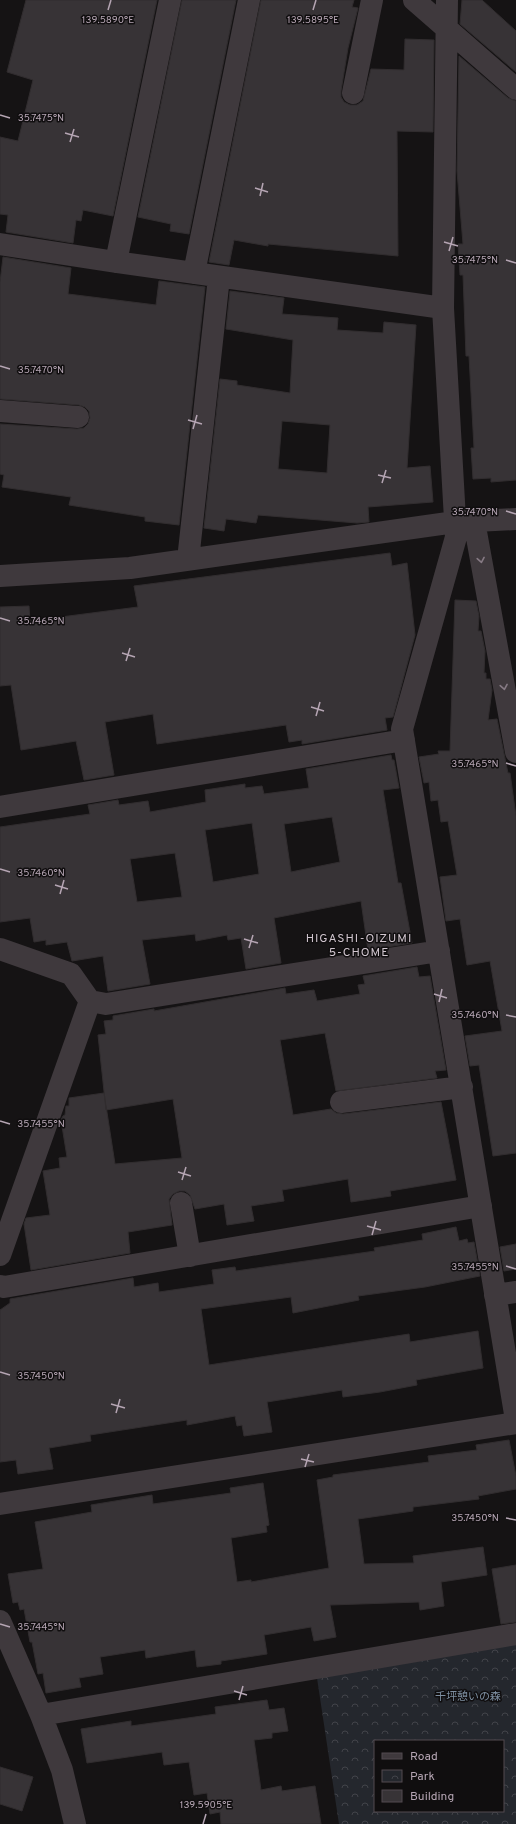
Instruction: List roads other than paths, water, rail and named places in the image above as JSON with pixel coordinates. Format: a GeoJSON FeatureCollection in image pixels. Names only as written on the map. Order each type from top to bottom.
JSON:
{"type":"FeatureCollection","features":[{"type":"Feature","properties":{"kind":"street"},"geometry":{"type":"LineString","coordinates":[[116,262],[170,0]]}},
{"type":"Feature","properties":{"kind":"street"},"geometry":{"type":"LineString","coordinates":[[194,273],[250,0]]}},
{"type":"Feature","properties":{"kind":"street"},"geometry":{"type":"LineString","coordinates":[[353,93],[372,0]]}},
{"type":"Feature","properties":{"kind":"street"},"geometry":{"type":"LineString","coordinates":[[414,0],[516,89]]}},
{"type":"Feature","properties":{"kind":"street"},"geometry":{"type":"LineString","coordinates":[[447,0],[443,308],[464,522],[516,752]]}},
{"type":"Feature","properties":{"kind":"street"},"geometry":{"type":"LineString","coordinates":[[0,244],[219,277],[443,308]]}},
{"type":"Feature","properties":{"kind":"street"},"geometry":{"type":"LineString","coordinates":[[188,560],[219,277]]}},
{"type":"Feature","properties":{"kind":"street"},"geometry":{"type":"LineString","coordinates":[[0,411],[78,417]]}},
{"type":"Feature","properties":{"kind":"street"},"geometry":{"type":"LineString","coordinates":[[0,576],[130,568],[464,522],[516,520]]}},
{"type":"Feature","properties":{"kind":"street"},"geometry":{"type":"LineString","coordinates":[[464,522],[456,537],[402,729],[481,1206],[506,1293],[516,1420]]}},
{"type":"Feature","properties":{"kind":"street"},"geometry":{"type":"LineString","coordinates":[[0,807],[404,740]]}},
{"type":"Feature","properties":{"kind":"street"},"geometry":{"type":"LineString","coordinates":[[0,948],[71,974],[90,1001],[99,1003],[115,1003],[439,951]]}},
{"type":"Feature","properties":{"kind":"street"},"geometry":{"type":"LineString","coordinates":[[0,1255],[90,1001]]}},
{"type":"Feature","properties":{"kind":"street"},"geometry":{"type":"LineString","coordinates":[[341,1102],[462,1087]]}},
{"type":"Feature","properties":{"kind":"street"},"geometry":{"type":"LineString","coordinates":[[181,1203],[190,1256]]}},
{"type":"Feature","properties":{"kind":"street"},"geometry":{"type":"LineString","coordinates":[[0,1286],[4,1287],[481,1206]]}},
{"type":"Feature","properties":{"kind":"street"},"geometry":{"type":"LineString","coordinates":[[0,1504],[516,1423]]}},
{"type":"Feature","properties":{"kind":"street"},"geometry":{"type":"LineString","coordinates":[[0,1621],[41,1715],[62,1770],[75,1824]]}},
{"type":"Feature","properties":{"kind":"street"},"geometry":{"type":"LineString","coordinates":[[41,1715],[516,1634]]}},
{"type":"Feature","properties":{"kind":"district","name":"HIGASHI-OIZUMI 5-CHOME"},"geometry":{"type":"Point","coordinates":[359,946]}},
{"type":"Feature","properties":{"kind":"park label","name":"千坪憩いの森"},"geometry":{"type":"Point","coordinates":[468,1697]}}]}
